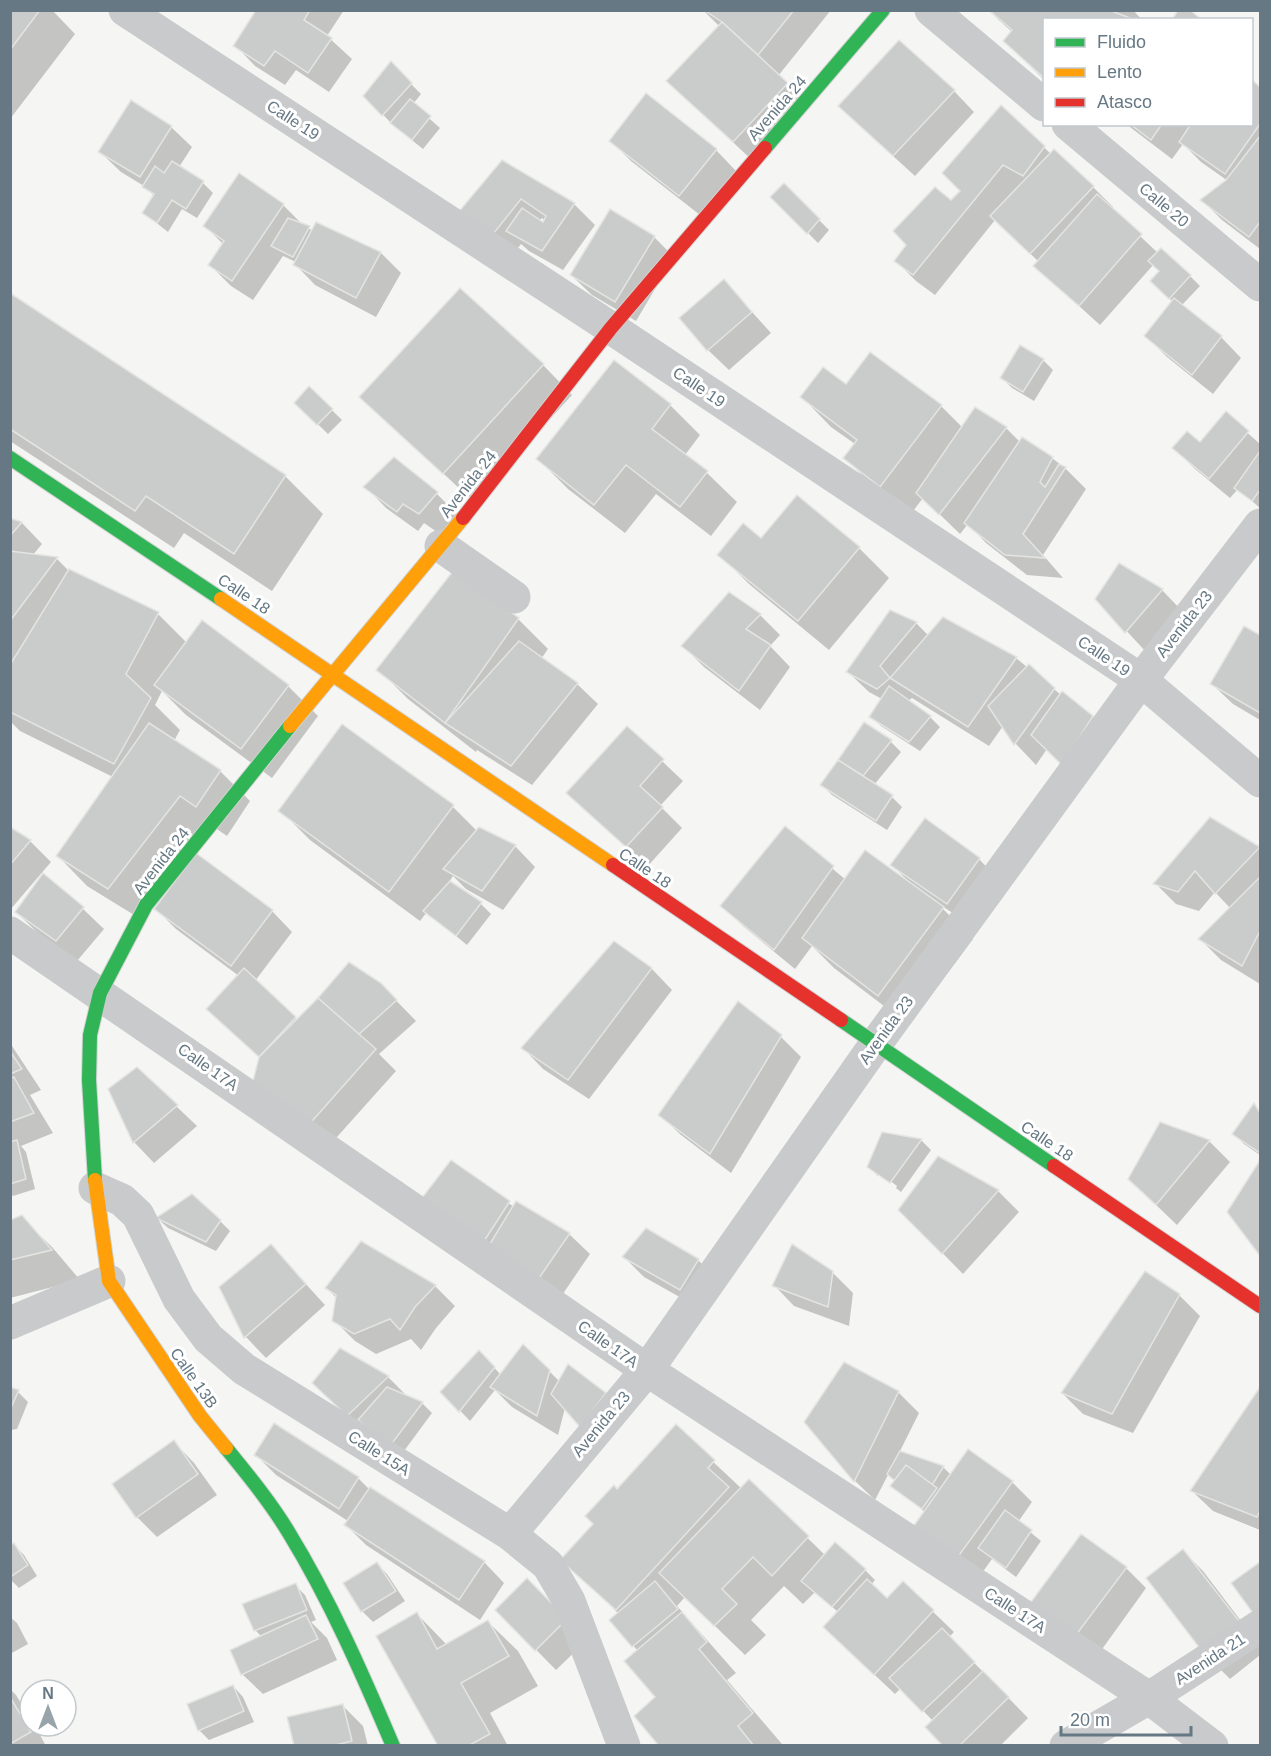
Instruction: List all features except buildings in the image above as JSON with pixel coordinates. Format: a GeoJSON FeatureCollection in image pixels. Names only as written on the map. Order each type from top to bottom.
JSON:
{"type":"FeatureCollection","features":[{"type":"Feature","properties":{"kind":"street","name":"Calle 19"},"geometry":{"type":"LineString","coordinates":[[124,10],[611,328],[1140,680],[1260,781]]}},
{"type":"Feature","properties":{"kind":"street","name":"Avenida 24"},"geometry":{"type":"LineString","coordinates":[[100,993],[146,905],[332,673],[441,546],[611,328],[882,10]]}},
{"type":"Feature","properties":{"kind":"street"},"geometry":{"type":"LineString","coordinates":[[931,10],[1043,104]]}},
{"type":"Feature","properties":{"kind":"street","name":"Calle 20"},"geometry":{"type":"LineString","coordinates":[[1070,126],[1260,285]]}},
{"type":"Feature","properties":{"kind":"street","name":"Calle 18"},"geometry":{"type":"LineString","coordinates":[[10,458],[332,673],[1260,1306]]}},
{"type":"Feature","properties":{"kind":"street","name":"Avenida 23"},"geometry":{"type":"LineString","coordinates":[[510,1534],[647,1370],[875,1045],[1140,680],[1260,525]]}},
{"type":"Feature","properties":{"kind":"street"},"geometry":{"type":"LineString","coordinates":[[441,546],[514,597]]}},
{"type":"Feature","properties":{"kind":"street","name":"Calle 17A"},"geometry":{"type":"LineString","coordinates":[[10,933],[647,1370],[1149,1698],[1212,1746]]}},
{"type":"Feature","properties":{"kind":"street","name":"Calle 13B"},"geometry":{"type":"LineString","coordinates":[[100,993],[90,1035],[89,1069],[94,1188],[109,1281],[200,1416],[255,1484],[288,1531],[322,1590],[393,1746]]}},
{"type":"Feature","properties":{"kind":"street","name":"Calle 15A"},"geometry":{"type":"LineString","coordinates":[[94,1188],[122,1200],[138,1215],[179,1299],[208,1338],[244,1370],[510,1534],[548,1565],[569,1601],[624,1746]]}},
{"type":"Feature","properties":{"kind":"street"},"geometry":{"type":"LineString","coordinates":[[10,1323],[109,1281]]}},
{"type":"Feature","properties":{"kind":"street","name":"Avenida 21"},"geometry":{"type":"LineString","coordinates":[[1066,1746],[1149,1698],[1260,1626]]}},
{"type":"Feature","properties":{"kind":"traffic: fast"},"geometry":{"type":"LineString","coordinates":[[765,148],[883,10]]}},
{"type":"Feature","properties":{"kind":"traffic: fast"},"geometry":{"type":"LineString","coordinates":[[10,458],[221,599]]}},
{"type":"Feature","properties":{"kind":"traffic: fast"},"geometry":{"type":"LineString","coordinates":[[95,1180],[89,1080],[90,1035],[100,993],[146,905],[290,726]]}},
{"type":"Feature","properties":{"kind":"traffic: fast"},"geometry":{"type":"LineString","coordinates":[[841,1020],[1054,1166]]}},
{"type":"Feature","properties":{"kind":"traffic: fast"},"geometry":{"type":"LineString","coordinates":[[226,1448],[275,1511],[304,1558],[345,1637],[393,1746]]}},
{"type":"Feature","properties":{"kind":"traffic: slow"},"geometry":{"type":"LineString","coordinates":[[290,726],[463,518]]}},
{"type":"Feature","properties":{"kind":"traffic: slow"},"geometry":{"type":"LineString","coordinates":[[221,599],[613,865]]}},
{"type":"Feature","properties":{"kind":"traffic: slow"},"geometry":{"type":"LineString","coordinates":[[95,1180],[109,1281],[200,1416],[226,1448]]}},
{"type":"Feature","properties":{"kind":"traffic: jam"},"geometry":{"type":"LineString","coordinates":[[463,518],[611,328],[765,148]]}},
{"type":"Feature","properties":{"kind":"traffic: jam"},"geometry":{"type":"LineString","coordinates":[[613,865],[841,1020]]}},
{"type":"Feature","properties":{"kind":"traffic: jam"},"geometry":{"type":"LineString","coordinates":[[1054,1166],[1260,1306]]}}]}
